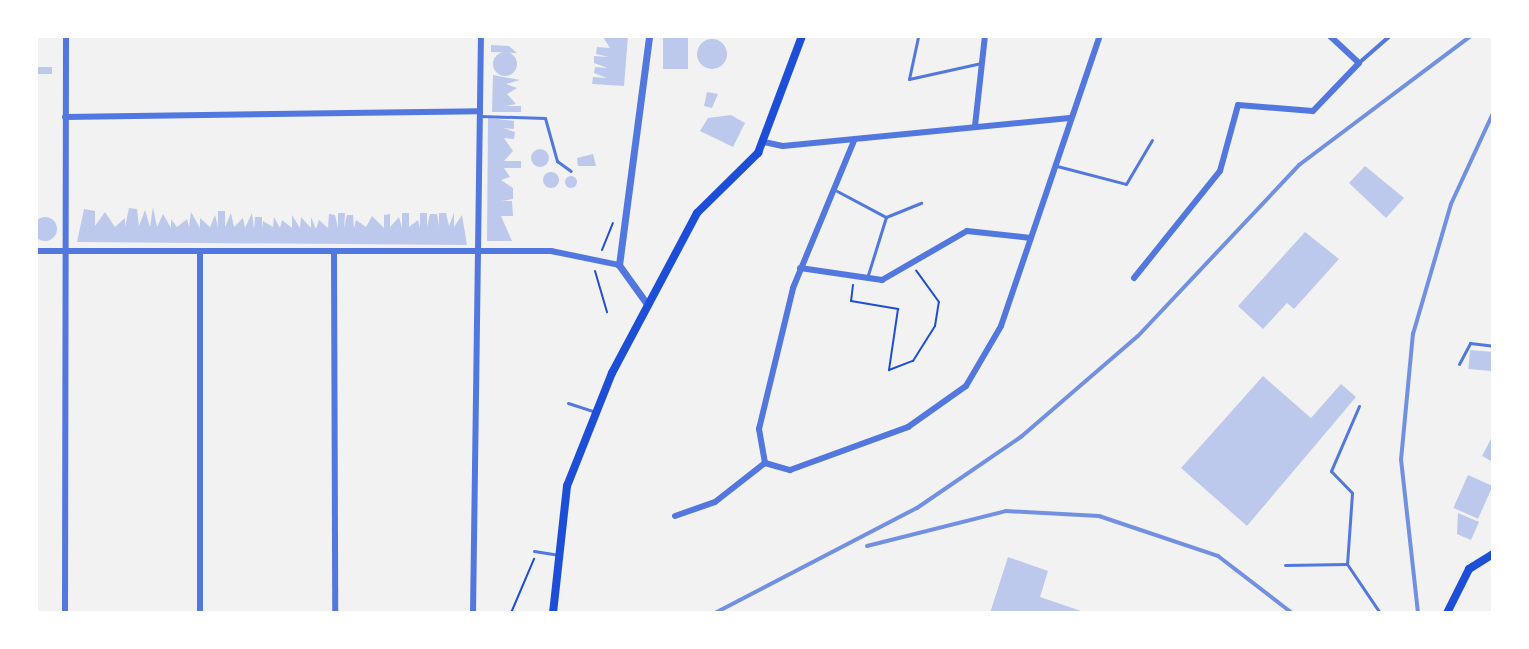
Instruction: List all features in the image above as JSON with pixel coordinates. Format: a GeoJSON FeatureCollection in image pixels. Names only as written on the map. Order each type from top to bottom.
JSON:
{"type":"FeatureCollection","features":[{"type":"Feature","properties":{"kind":"main road"},"geometry":{"type":"LineString","coordinates":[[553,613],[567,486],[595,412],[647,304],[697,213],[764,142],[802,36]]}},
{"type":"Feature","properties":{"kind":"main road"},"geometry":{"type":"LineString","coordinates":[[1447,613],[1469,569],[1493,554]]}},
{"type":"Feature","properties":{"kind":"street"},"geometry":{"type":"LineString","coordinates":[[65,613],[66,36]]}},
{"type":"Feature","properties":{"kind":"street"},"geometry":{"type":"LineString","coordinates":[[473,613],[481,36]]}},
{"type":"Feature","properties":{"kind":"street"},"geometry":{"type":"LineString","coordinates":[[619,265],[649,36]]}},
{"type":"Feature","properties":{"kind":"street"},"geometry":{"type":"LineString","coordinates":[[975,126],[985,36]]}},
{"type":"Feature","properties":{"kind":"street"},"geometry":{"type":"LineString","coordinates":[[765,463],[790,470],[950,403],[992,350],[1100,36]]}},
{"type":"Feature","properties":{"kind":"street"},"geometry":{"type":"LineString","coordinates":[[1330,36],[1359,63]]}},
{"type":"Feature","properties":{"kind":"street"},"geometry":{"type":"LineString","coordinates":[[1134,278],[1220,171],[1238,105],[1313,111],[1390,36]]}},
{"type":"Feature","properties":{"kind":"street"},"geometry":{"type":"LineString","coordinates":[[65,117],[480,114]]}},
{"type":"Feature","properties":{"kind":"street"},"geometry":{"type":"LineString","coordinates":[[764,142],[854,141],[1070,118]]}},
{"type":"Feature","properties":{"kind":"street"},"geometry":{"type":"LineString","coordinates":[[765,463],[759,429],[800,268],[837,191],[854,141]]}},
{"type":"Feature","properties":{"kind":"street"},"geometry":{"type":"LineString","coordinates":[[800,268],[867,281],[892,277],[967,231],[1031,238]]}},
{"type":"Feature","properties":{"kind":"street"},"geometry":{"type":"LineString","coordinates":[[36,251],[479,253],[599,259],[619,265],[647,304]]}},
{"type":"Feature","properties":{"kind":"street"},"geometry":{"type":"LineString","coordinates":[[200,253],[200,613]]}},
{"type":"Feature","properties":{"kind":"street"},"geometry":{"type":"LineString","coordinates":[[334,254],[335,613]]}},
{"type":"Feature","properties":{"kind":"street"},"geometry":{"type":"LineString","coordinates":[[675,516],[715,502],[765,463]]}},
{"type":"Feature","properties":{"kind":"street"},"geometry":{"type":"LineString","coordinates":[[715,502],[719,513]]}},
{"type":"Feature","properties":{"kind":"lane"},"geometry":{"type":"LineString","coordinates":[[918,37],[909,79],[981,63]]}},
{"type":"Feature","properties":{"kind":"lane"},"geometry":{"type":"LineString","coordinates":[[480,114],[545,118],[557,161],[571,171]]}},
{"type":"Feature","properties":{"kind":"lane"},"geometry":{"type":"LineString","coordinates":[[1054,165],[1126,184],[1152,140]]}},
{"type":"Feature","properties":{"kind":"lane"},"geometry":{"type":"LineString","coordinates":[[837,191],[886,217],[921,203]]}},
{"type":"Feature","properties":{"kind":"lane"},"geometry":{"type":"LineString","coordinates":[[867,281],[886,217]]}},
{"type":"Feature","properties":{"kind":"lane"},"geometry":{"type":"LineString","coordinates":[[1459,364],[1470,343],[1493,346]]}},
{"type":"Feature","properties":{"kind":"lane"},"geometry":{"type":"LineString","coordinates":[[568,403],[595,412]]}},
{"type":"Feature","properties":{"kind":"lane"},"geometry":{"type":"LineString","coordinates":[[1359,406],[1331,471],[1352,493],[1347,564],[1380,613]]}},
{"type":"Feature","properties":{"kind":"lane"},"geometry":{"type":"LineString","coordinates":[[534,551],[558,555]]}},
{"type":"Feature","properties":{"kind":"lane"},"geometry":{"type":"LineString","coordinates":[[1285,565],[1347,564]]}},
{"type":"Feature","properties":{"kind":"path"},"geometry":{"type":"LineString","coordinates":[[607,312],[594,275],[615,218],[627,215]]}},
{"type":"Feature","properties":{"kind":"path"},"geometry":{"type":"LineString","coordinates":[[854,280],[851,301],[898,309],[889,370],[913,361],[935,326],[939,302],[911,263]]}},
{"type":"Feature","properties":{"kind":"path"},"geometry":{"type":"LineString","coordinates":[[511,613],[534,557]]}},
{"type":"Feature","properties":{"kind":"building"},"geometry":{"type":"Polygon","coordinates":[[[628,36],[624,86],[592,84],[593,77],[607,78],[594,73],[595,67],[608,68],[594,63],[594,56],[609,57],[596,54],[597,47],[610,48],[603,37],[628,36]]]}},
{"type":"Feature","properties":{"kind":"building"},"geometry":{"type":"Polygon","coordinates":[[[663,36],[688,36],[688,69],[663,69],[663,36]]]}},
{"type":"Feature","properties":{"kind":"building"},"geometry":{"type":"Polygon","coordinates":[[[712,39],[723,43],[727,54],[723,65],[712,69],[701,65],[697,54],[701,43],[712,39]]]}},
{"type":"Feature","properties":{"kind":"building"},"geometry":{"type":"Polygon","coordinates":[[[491,45],[509,46],[517,53],[491,52],[491,45]]]}},
{"type":"Feature","properties":{"kind":"building"},"geometry":{"type":"Polygon","coordinates":[[[505,52],[514,55],[517,64],[514,73],[505,76],[496,73],[493,64],[496,55],[505,52]]]}},
{"type":"Feature","properties":{"kind":"building"},"geometry":{"type":"Polygon","coordinates":[[[38,67],[52,67],[52,74],[38,74],[38,67]]]}},
{"type":"Feature","properties":{"kind":"building"},"geometry":{"type":"Polygon","coordinates":[[[493,75],[520,80],[506,84],[517,88],[507,94],[516,104],[506,106],[521,106],[521,112],[492,112],[493,75]]]}},
{"type":"Feature","properties":{"kind":"building"},"geometry":{"type":"Polygon","coordinates":[[[707,92],[718,94],[712,108],[704,106],[707,92]]]}},
{"type":"Feature","properties":{"kind":"building"},"geometry":{"type":"Polygon","coordinates":[[[731,115],[745,123],[733,147],[700,131],[708,118],[731,115]]]}},
{"type":"Feature","properties":{"kind":"building"},"geometry":{"type":"Polygon","coordinates":[[[488,118],[514,121],[514,129],[503,128],[515,132],[514,139],[504,138],[513,151],[504,161],[521,161],[521,168],[504,168],[510,177],[501,180],[513,188],[513,199],[502,201],[512,201],[513,216],[501,216],[512,241],[487,241],[488,118]]]}},
{"type":"Feature","properties":{"kind":"building"},"geometry":{"type":"Polygon","coordinates":[[[540,149],[549,158],[540,167],[531,158],[540,149]]]}},
{"type":"Feature","properties":{"kind":"building"},"geometry":{"type":"Polygon","coordinates":[[[593,154],[596,166],[578,166],[577,158],[593,154]]]}},
{"type":"Feature","properties":{"kind":"building"},"geometry":{"type":"Polygon","coordinates":[[[1365,166],[1404,198],[1386,218],[1349,183],[1365,166]]]}},
{"type":"Feature","properties":{"kind":"building"},"geometry":{"type":"Polygon","coordinates":[[[551,172],[557,174],[557,186],[551,188],[545,186],[543,180],[545,174],[551,172]]]}},
{"type":"Feature","properties":{"kind":"building"},"geometry":{"type":"Polygon","coordinates":[[[571,176],[577,182],[571,188],[565,182],[571,176]]]}},
{"type":"Feature","properties":{"kind":"building"},"geometry":{"type":"Polygon","coordinates":[[[153,207],[157,227],[163,214],[171,228],[171,219],[177,227],[187,219],[189,227],[191,212],[200,228],[200,218],[210,227],[215,215],[218,227],[218,211],[225,211],[225,227],[231,213],[234,227],[243,218],[245,228],[252,213],[254,229],[255,217],[262,217],[262,228],[263,221],[273,227],[274,217],[280,228],[282,220],[292,228],[292,215],[300,228],[301,217],[311,228],[311,217],[316,229],[319,220],[328,228],[329,214],[335,215],[338,228],[338,213],[345,213],[344,228],[347,215],[353,215],[354,228],[356,220],[366,227],[372,216],[384,228],[384,215],[390,214],[390,227],[399,217],[402,228],[402,213],[409,213],[409,227],[418,220],[420,228],[420,213],[427,213],[427,227],[430,214],[437,214],[439,226],[439,213],[446,213],[449,226],[454,213],[454,227],[462,215],[467,245],[77,242],[84,209],[95,211],[95,226],[105,212],[115,227],[125,218],[125,227],[129,208],[137,209],[139,226],[145,210],[150,227],[153,207]]]}},
{"type":"Feature","properties":{"kind":"building"},"geometry":{"type":"Polygon","coordinates":[[[45,217],[53,221],[57,229],[53,237],[45,241],[37,237],[33,229],[37,221],[45,217]]]}},
{"type":"Feature","properties":{"kind":"building"},"geometry":{"type":"Polygon","coordinates":[[[1305,232],[1339,259],[1294,309],[1287,303],[1263,329],[1238,306],[1305,232]]]}},
{"type":"Feature","properties":{"kind":"building"},"geometry":{"type":"Polygon","coordinates":[[[1470,350],[1493,352],[1491,371],[1468,369],[1470,350]]]}},
{"type":"Feature","properties":{"kind":"building"},"geometry":{"type":"Polygon","coordinates":[[[1263,376],[1311,418],[1341,384],[1356,397],[1247,526],[1181,468],[1263,376]]]}},
{"type":"Feature","properties":{"kind":"building"},"geometry":{"type":"Polygon","coordinates":[[[1493,435],[1493,462],[1482,456],[1493,435]]]}},
{"type":"Feature","properties":{"kind":"building"},"geometry":{"type":"Polygon","coordinates":[[[1468,475],[1493,486],[1478,519],[1453,508],[1468,475]]]}},
{"type":"Feature","properties":{"kind":"building"},"geometry":{"type":"Polygon","coordinates":[[[1458,513],[1479,522],[1471,540],[1457,534],[1458,513]]]}},
{"type":"Feature","properties":{"kind":"building"},"geometry":{"type":"Polygon","coordinates":[[[1008,557],[1048,571],[1040,597],[1087,613],[990,613],[1008,557]]]}},
{"type":"Feature","properties":{"kind":"railway"},"geometry":{"type":"LineString","coordinates":[[715,613],[917,508],[1022,436],[1138,336],[1299,165],[1471,36]]}},
{"type":"Feature","properties":{"kind":"railway"},"geometry":{"type":"LineString","coordinates":[[1418,613],[1401,460],[1413,334],[1451,204],[1493,113]]}},
{"type":"Feature","properties":{"kind":"railway"},"geometry":{"type":"LineString","coordinates":[[867,546],[1006,511],[1099,516],[1218,556],[1292,613]]}}]}
